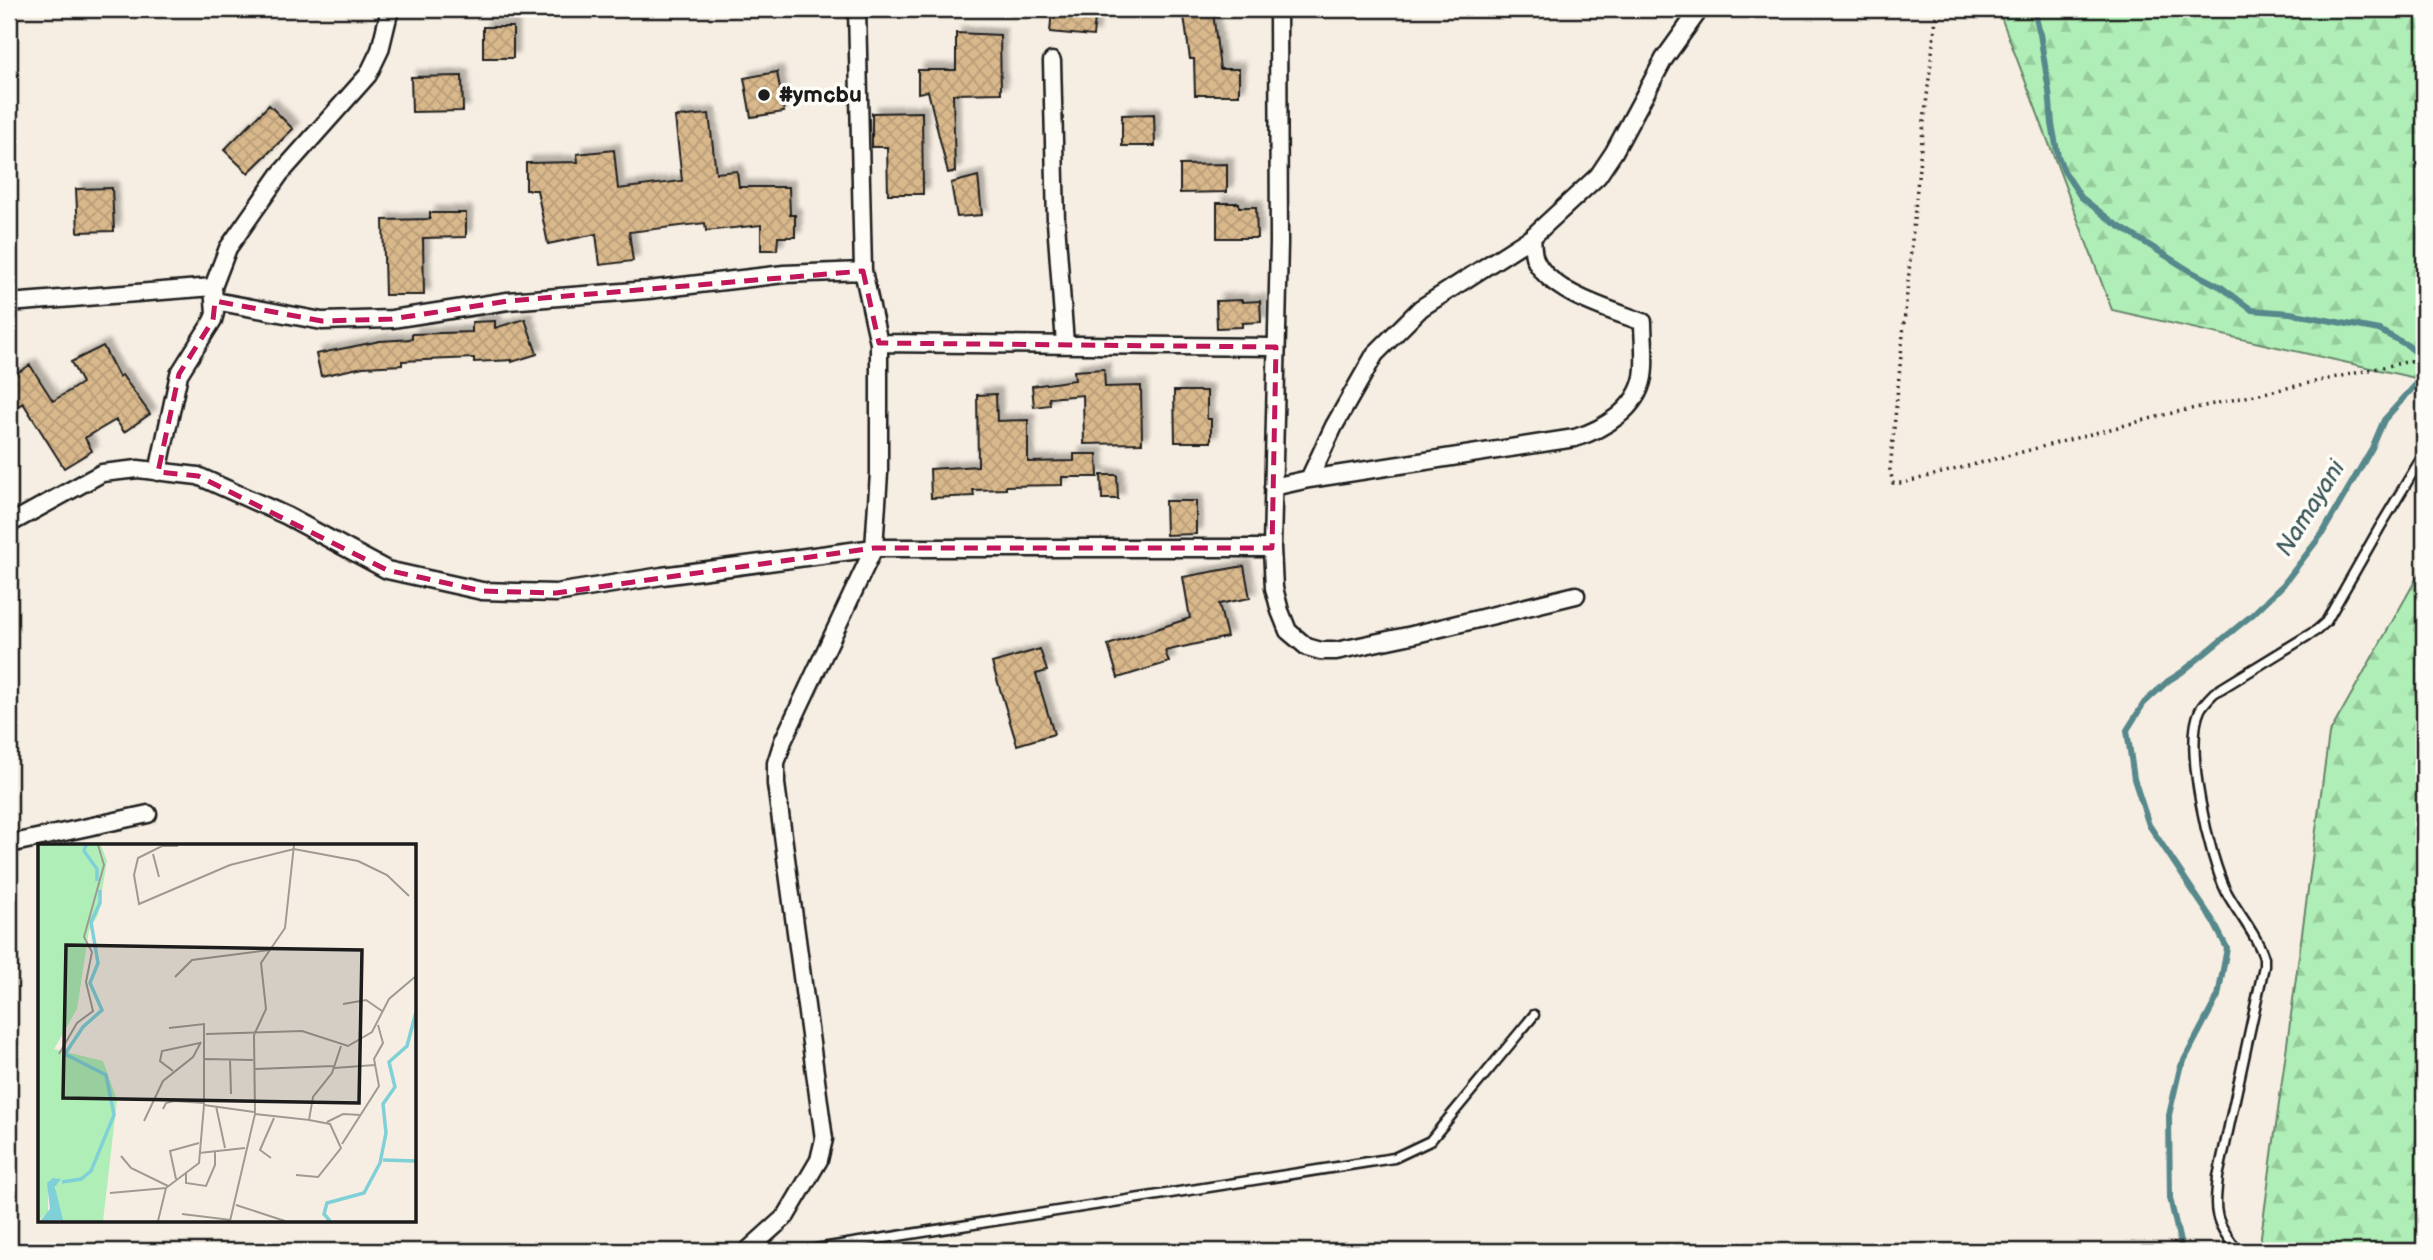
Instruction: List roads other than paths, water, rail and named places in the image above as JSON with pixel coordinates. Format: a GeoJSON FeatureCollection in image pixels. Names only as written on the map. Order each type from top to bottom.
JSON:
{"type":"FeatureCollection","features":[{"type":"Feature","properties":{"kind":"street"},"geometry":{"type":"LineString","coordinates":[[158,472],[179,374],[213,320],[214,294],[228,248],[280,174],[368,75],[380,50],[390,9]]}},
{"type":"Feature","properties":{"kind":"street"},"geometry":{"type":"LineString","coordinates":[[748,1250],[786,1216],[819,1160],[824,1139],[776,784],[776,763],[783,741],[874,548],[879,473],[879,343],[863,271],[857,9]]}},
{"type":"Feature","properties":{"kind":"street"},"geometry":{"type":"LineString","coordinates":[[1278,9],[1279,243],[1272,548],[1274,588],[1288,631],[1307,647],[1336,651],[1576,595]]}},
{"type":"Feature","properties":{"kind":"street"},"geometry":{"type":"LineString","coordinates":[[1309,479],[1334,426],[1376,354],[1421,308],[1532,237],[1598,176],[1614,152],[1664,59],[1700,9]]}},
{"type":"Feature","properties":{"kind":"street"},"geometry":{"type":"LineString","coordinates":[[1052,61],[1056,222],[1065,344]]}},
{"type":"Feature","properties":{"kind":"street"},"geometry":{"type":"LineString","coordinates":[[1273,487],[1309,479],[1575,438],[1595,432],[1618,415],[1638,392],[1643,377],[1643,322],[1585,299],[1554,282],[1536,261],[1532,237]]}},
{"type":"Feature","properties":{"kind":"street"},"geometry":{"type":"LineString","coordinates":[[9,303],[214,294],[323,321],[392,319],[508,301],[648,290],[784,274],[863,271]]}},
{"type":"Feature","properties":{"kind":"street"},"geometry":{"type":"LineString","coordinates":[[879,343],[1276,346]]}},
{"type":"Feature","properties":{"kind":"street"},"geometry":{"type":"LineString","coordinates":[[9,524],[102,473],[138,470],[198,476],[286,516],[387,570],[482,591],[556,593],[874,548],[1272,548]]}},
{"type":"Feature","properties":{"kind":"street"},"geometry":{"type":"LineString","coordinates":[[9,844],[148,814]]}},
{"type":"Feature","properties":{"kind":"lane"},"geometry":{"type":"LineString","coordinates":[[2238,1251],[2223,1231],[2215,1209],[2218,1177],[2264,958],[2219,875],[2207,835],[2196,764],[2196,723],[2201,708],[2214,693],[2318,630],[2326,622],[2424,454]]}},
{"type":"Feature","properties":{"kind":"lane"},"geometry":{"type":"LineString","coordinates":[[748,1250],[809,1250],[1394,1158],[1430,1141],[1534,1015]]}},
{"type":"Feature","properties":{"kind":"waterway","name":"Namayani"},"geometry":{"type":"LineString","coordinates":[[2034,9],[2058,156],[2064,171],[2081,197],[2114,223],[2190,271],[2221,287],[2252,310],[2290,313],[2379,330],[2407,345],[2419,355],[2422,362],[2419,381],[2384,420],[2372,448],[2322,534],[2283,585],[2252,615],[2144,703],[2127,730],[2134,779],[2149,825],[2213,921],[2227,948],[2218,996],[2180,1068],[2169,1115],[2170,1198],[2182,1251]]}},
{"type":"Feature","properties":{"kind":"place","name":"#ymcbu"},"geometry":{"type":"Point","coordinates":[764,95]}}]}
